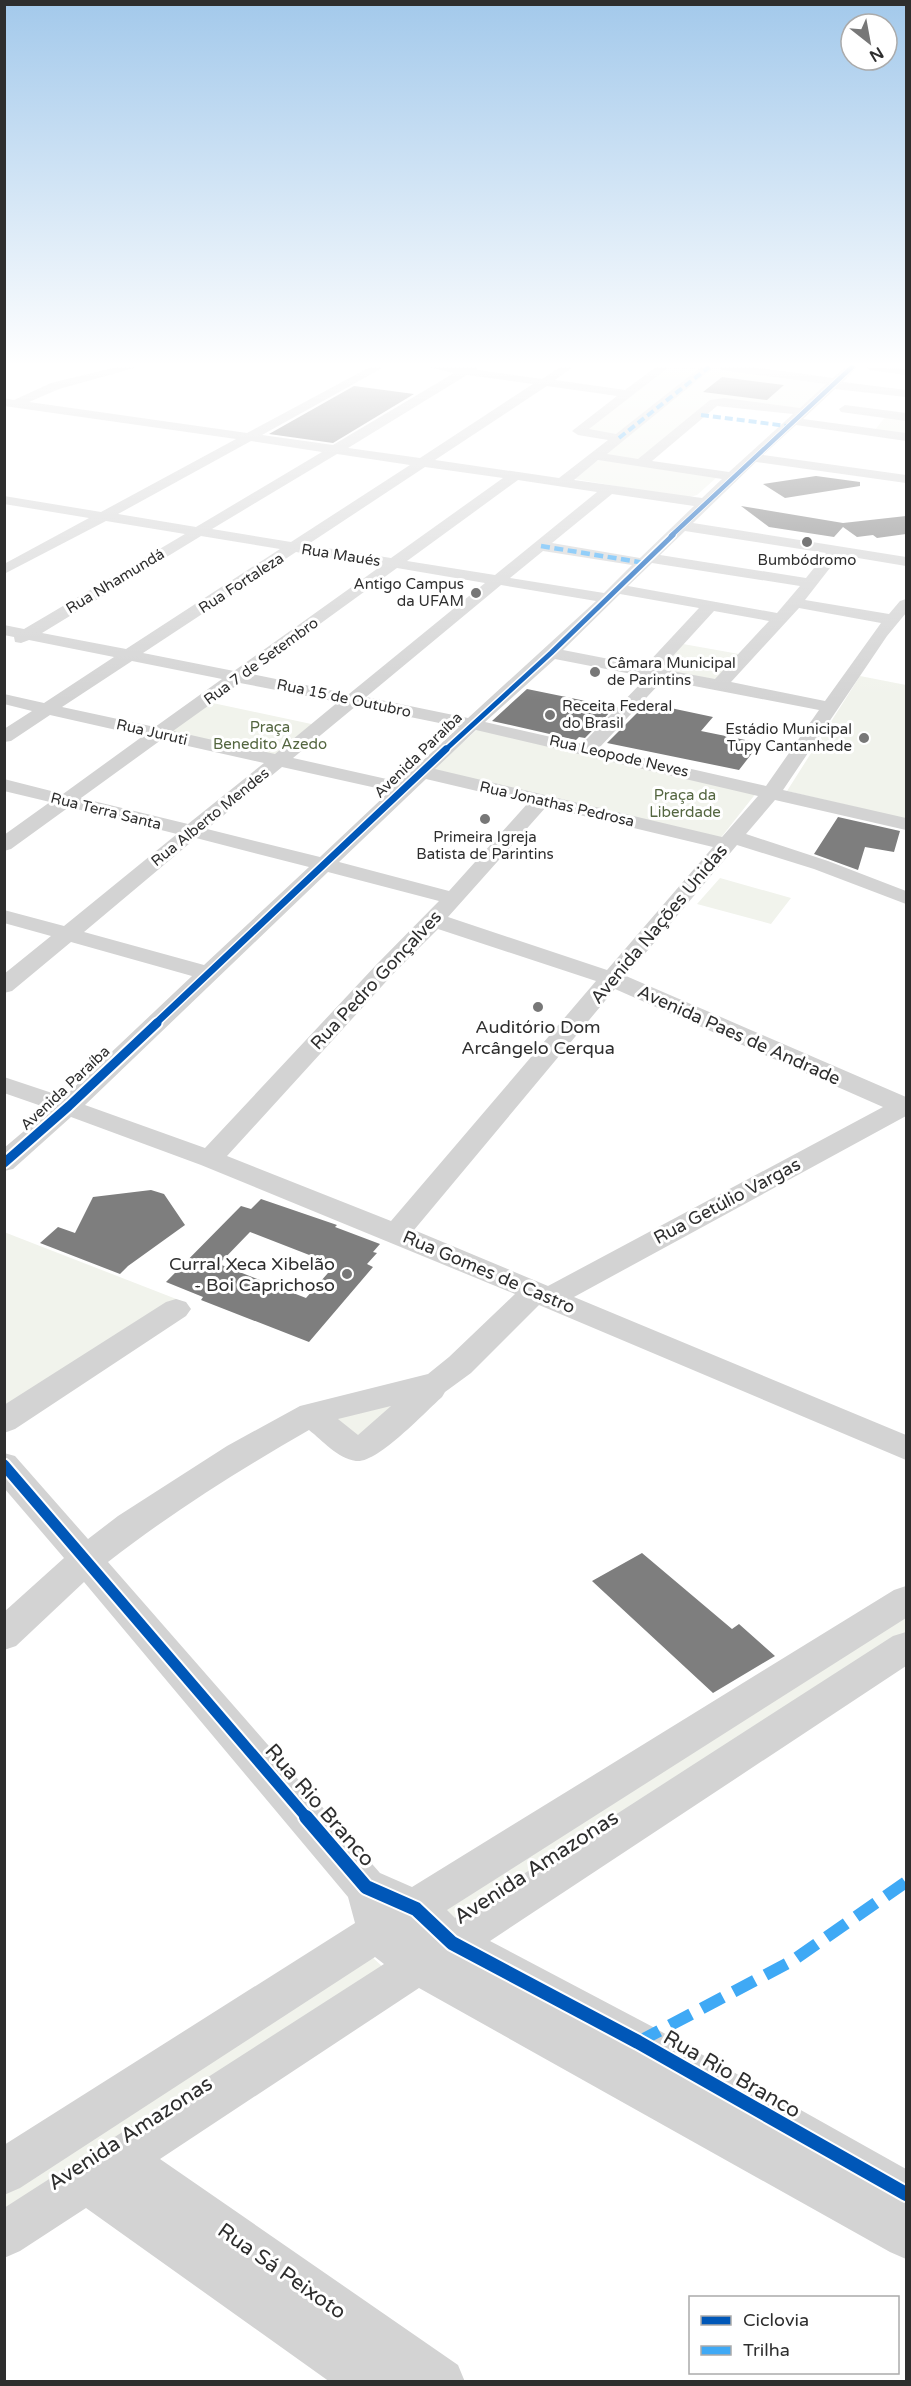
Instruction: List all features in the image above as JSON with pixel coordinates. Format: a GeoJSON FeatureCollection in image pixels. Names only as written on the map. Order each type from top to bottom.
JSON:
{"type":"FeatureCollection","features":[{"type":"Feature","properties":{"kind":"street"},"geometry":{"type":"LineString","coordinates":[[4,570],[176,478]]}},
{"type":"Feature","properties":{"kind":"street","name":"Rua Nhamundá"},"geometry":{"type":"LineString","coordinates":[[4,648],[287,478]]}},
{"type":"Feature","properties":{"kind":"street","name":"Rua Fortaleza"},"geometry":{"type":"LineString","coordinates":[[4,737],[401,478]]}},
{"type":"Feature","properties":{"kind":"street","name":"Rua 7 de Setembro"},"geometry":{"type":"LineString","coordinates":[[4,845],[511,478]]}},
{"type":"Feature","properties":{"kind":"street"},"geometry":{"type":"LineString","coordinates":[[543,478],[705,502]]}},
{"type":"Feature","properties":{"kind":"street"},"geometry":{"type":"LineString","coordinates":[[564,481],[567,478]]}},
{"type":"Feature","properties":{"kind":"street","name":"Avenida Paraíba"},"geometry":{"type":"LineString","coordinates":[[4,1163],[69,1106],[472,724],[551,653],[731,478]]}},
{"type":"Feature","properties":{"kind":"street","name":"Rua Alberto Mendes"},"geometry":{"type":"LineString","coordinates":[[4,986],[499,582],[610,488]]}},
{"type":"Feature","properties":{"kind":"street","name":"Rua Maués"},"geometry":{"type":"LineString","coordinates":[[8,504],[105,516],[499,582],[710,606],[780,618]]}},
{"type":"Feature","properties":{"kind":"street"},"geometry":{"type":"LineString","coordinates":[[681,526],[906,561]]}},
{"type":"Feature","properties":{"kind":"street"},"geometry":{"type":"LineString","coordinates":[[541,546],[808,583]]}},
{"type":"Feature","properties":{"kind":"street"},"geometry":{"type":"LineString","coordinates":[[719,685],[795,603],[808,583],[836,550]]}},
{"type":"Feature","properties":{"kind":"street"},"geometry":{"type":"LineString","coordinates":[[795,603],[896,624]]}},
{"type":"Feature","properties":{"kind":"street"},"geometry":{"type":"LineString","coordinates":[[587,749],[710,606]]}},
{"type":"Feature","properties":{"kind":"street","name":"Avenida Nações Unidas"},"geometry":{"type":"LineString","coordinates":[[396,1233],[772,791],[831,707],[896,624]]}},
{"type":"Feature","properties":{"kind":"street","name":"Rua 15 de Outubro"},"geometry":{"type":"LineString","coordinates":[[4,630],[239,675],[472,724]]}},
{"type":"Feature","properties":{"kind":"street"},"geometry":{"type":"LineString","coordinates":[[551,653],[831,707]]}},
{"type":"Feature","properties":{"kind":"street","name":"Rua Juruti"},"geometry":{"type":"LineString","coordinates":[[4,699],[405,789]]}},
{"type":"Feature","properties":{"kind":"street","name":"Rua Leopode Neves"},"geometry":{"type":"LineString","coordinates":[[472,724],[772,791],[906,824]]}},
{"type":"Feature","properties":{"kind":"street","name":"Rua Jonathas Pedrosa"},"geometry":{"type":"LineString","coordinates":[[422,772],[541,801],[730,841],[821,865],[906,898]]}},
{"type":"Feature","properties":{"kind":"street","name":"Rua Terra Santa"},"geometry":{"type":"LineString","coordinates":[[4,785],[452,898]]}},
{"type":"Feature","properties":{"kind":"street","name":"Rua Pedro Gonçalves"},"geometry":{"type":"LineString","coordinates":[[210,1159],[385,969],[434,920],[541,801]]}},
{"type":"Feature","properties":{"kind":"street"},"geometry":{"type":"LineString","coordinates":[[4,916],[209,974]]}},
{"type":"Feature","properties":{"kind":"street","name":"Avenida Paes de Andrade"},"geometry":{"type":"LineString","coordinates":[[434,920],[612,979],[906,1106]]}},
{"type":"Feature","properties":{"kind":"street","name":"Rua Gomes de Castro"},"geometry":{"type":"LineString","coordinates":[[4,1084],[210,1159],[396,1233],[906,1448]]}},
{"type":"Feature","properties":{"kind":"street","name":"Rua Getúlio Vargas"},"geometry":{"type":"LineString","coordinates":[[311,1414],[351,1447],[358,1449],[369,1443],[542,1295],[746,1194],[906,1106]]}},
{"type":"Feature","properties":{"kind":"street"},"geometry":{"type":"LineString","coordinates":[[4,1421],[176,1309]]}},
{"type":"Feature","properties":{"kind":"street","name":"Rua Getúlio Vargas"},"geometry":{"type":"LineString","coordinates":[[4,1635],[85,1560],[130,1526],[237,1455],[311,1414],[438,1383]]}},
{"type":"Feature","properties":{"kind":"street","name":"Rua Rio Branco"},"geometry":{"type":"LineString","coordinates":[[4,1466],[366,1887],[416,1909],[436,1954],[906,2236]]}},
{"type":"Feature","properties":{"kind":"street","name":"Avenida Amazonas"},"geometry":{"type":"LineString","coordinates":[[4,2172],[906,1600]]}},
{"type":"Feature","properties":{"kind":"street","name":"Avenida Amazonas"},"geometry":{"type":"LineString","coordinates":[[4,2235],[906,1647]]}},
{"type":"Feature","properties":{"kind":"street","name":"Rua Rio Branco"},"geometry":{"type":"LineString","coordinates":[[366,1887],[378,1934],[436,1954],[638,2042],[906,2194]]}},
{"type":"Feature","properties":{"kind":"street","name":"Rua Sá Peixoto"},"geometry":{"type":"LineString","coordinates":[[105,2171],[374,2382]]}},
{"type":"Feature","properties":{"kind":"street","name":"Rua Sá Peixoto"},"geometry":{"type":"LineString","coordinates":[[105,2171],[441,2382]]}},
{"type":"Feature","properties":{"kind":"green space"},"geometry":{"type":"Polygon","coordinates":[[[716,478],[697,495],[686,498],[575,479],[716,478]]]}},
{"type":"Feature","properties":{"kind":"green space"},"geometry":{"type":"Polygon","coordinates":[[[683,644],[739,654],[716,681],[659,670],[683,644]]]}},
{"type":"Feature","properties":{"kind":"green space","name":"Estádio Municipal Tupy Cantanhede"},"geometry":{"type":"Polygon","coordinates":[[[860,676],[906,685],[906,819],[787,791],[860,676]]]}},
{"type":"Feature","properties":{"kind":"green space","name":"Praça Benedito Azedo"},"geometry":{"type":"Polygon","coordinates":[[[208,702],[316,725],[275,758],[165,733],[208,702]]]}},
{"type":"Feature","properties":{"kind":"green space","name":"Praça da Liberdade"},"geometry":{"type":"Polygon","coordinates":[[[478,729],[757,792],[719,840],[431,771],[478,729]]]}},
{"type":"Feature","properties":{"kind":"green space"},"geometry":{"type":"Polygon","coordinates":[[[720,878],[791,898],[771,924],[697,904],[720,878]]]}},
{"type":"Feature","properties":{"kind":"green space"},"geometry":{"type":"Polygon","coordinates":[[[4,1232],[184,1302],[5,1421],[4,1232]]]}},
{"type":"Feature","properties":{"kind":"green space"},"geometry":{"type":"Polygon","coordinates":[[[402,1400],[362,1449],[329,1410],[402,1400]]]}},
{"type":"Feature","properties":{"kind":"green space"},"geometry":{"type":"Polygon","coordinates":[[[906,1612],[906,1636],[455,1926],[438,1908],[906,1612]]]}},
{"type":"Feature","properties":{"kind":"green space"},"geometry":{"type":"Polygon","coordinates":[[[368,1953],[387,1971],[5,2220],[5,2186],[368,1953]]]}},
{"type":"Feature","properties":{"kind":"building"},"geometry":{"type":"Polygon","coordinates":[[[800,478],[833,478],[860,482],[860,486],[785,498],[763,484],[800,478]]]}},
{"type":"Feature","properties":{"kind":"building"},"geometry":{"type":"Polygon","coordinates":[[[741,506],[843,523],[906,516],[906,534],[877,538],[873,535],[857,537],[843,527],[834,537],[769,527],[741,506]]]}},
{"type":"Feature","properties":{"kind":"building","name":"Receita Federal do Brasil"},"geometry":{"type":"Polygon","coordinates":[[[527,689],[615,707],[585,738],[579,737],[576,740],[492,721],[527,689]]]}},
{"type":"Feature","properties":{"kind":"building"},"geometry":{"type":"Polygon","coordinates":[[[647,703],[713,717],[701,731],[760,743],[739,770],[607,743],[647,703]]]}},
{"type":"Feature","properties":{"kind":"building"},"geometry":{"type":"Polygon","coordinates":[[[838,817],[900,831],[894,852],[865,847],[858,870],[814,854],[838,817]]]}},
{"type":"Feature","properties":{"kind":"building"},"geometry":{"type":"Polygon","coordinates":[[[151,1190],[164,1194],[185,1225],[120,1274],[40,1243],[58,1227],[75,1233],[93,1197],[151,1190]]]}},
{"type":"Feature","properties":{"kind":"building","name":"Curral Xeca Xibelão - Boi Caprichoso"},"geometry":{"type":"Polygon","coordinates":[[[261,1199],[337,1225],[335,1227],[380,1244],[373,1252],[377,1253],[367,1264],[373,1267],[309,1342],[201,1300],[203,1297],[166,1282],[241,1206],[251,1209],[261,1199]],[[250,1232],[219,1264],[306,1298],[335,1265],[250,1232]]]}},
{"type":"Feature","properties":{"kind":"building"},"geometry":{"type":"Polygon","coordinates":[[[642,1553],[732,1629],[739,1624],[775,1656],[713,1693],[592,1581],[642,1553]]]}},
{"type":"Feature","properties":{"kind":"marked path"},"geometry":{"type":"LineString","coordinates":[[541,546],[645,563]]}},
{"type":"Feature","properties":{"kind":"marked path"},"geometry":{"type":"LineString","coordinates":[[638,2042],[792,1961],[906,1882]]}},
{"type":"Feature","properties":{"kind":"cycle path"},"geometry":{"type":"LineString","coordinates":[[4,1163],[69,1106],[472,724],[551,653],[731,478]]}},
{"type":"Feature","properties":{"kind":"cycle path"},"geometry":{"type":"LineString","coordinates":[[4,1465],[366,1887],[416,1909],[452,1943],[638,2042],[906,2194]]}},
{"type":"Feature","properties":{"kind":"place","name":"Bumbódromo"},"geometry":{"type":"Point","coordinates":[807,542]}},
{"type":"Feature","properties":{"kind":"place","name":"Antigo Campus da UFAM"},"geometry":{"type":"Point","coordinates":[476,593]}},
{"type":"Feature","properties":{"kind":"place","name":"Câmara Municipal de Parintins"},"geometry":{"type":"Point","coordinates":[595,672]}},
{"type":"Feature","properties":{"kind":"place","name":"Receita Federal do Brasil"},"geometry":{"type":"Point","coordinates":[550,715]}},
{"type":"Feature","properties":{"kind":"place","name":"Estádio Municipal Tupy Cantanhede"},"geometry":{"type":"Point","coordinates":[864,738]}},
{"type":"Feature","properties":{"kind":"place","name":"Primeira Igreja Batista de Parintins"},"geometry":{"type":"Point","coordinates":[485,819]}},
{"type":"Feature","properties":{"kind":"place","name":"Auditório Dom Arcângelo Cerqua"},"geometry":{"type":"Point","coordinates":[538,1007]}},
{"type":"Feature","properties":{"kind":"place","name":"Curral Xeca Xibelão - Boi Caprichoso"},"geometry":{"type":"Point","coordinates":[347,1274]}}]}
